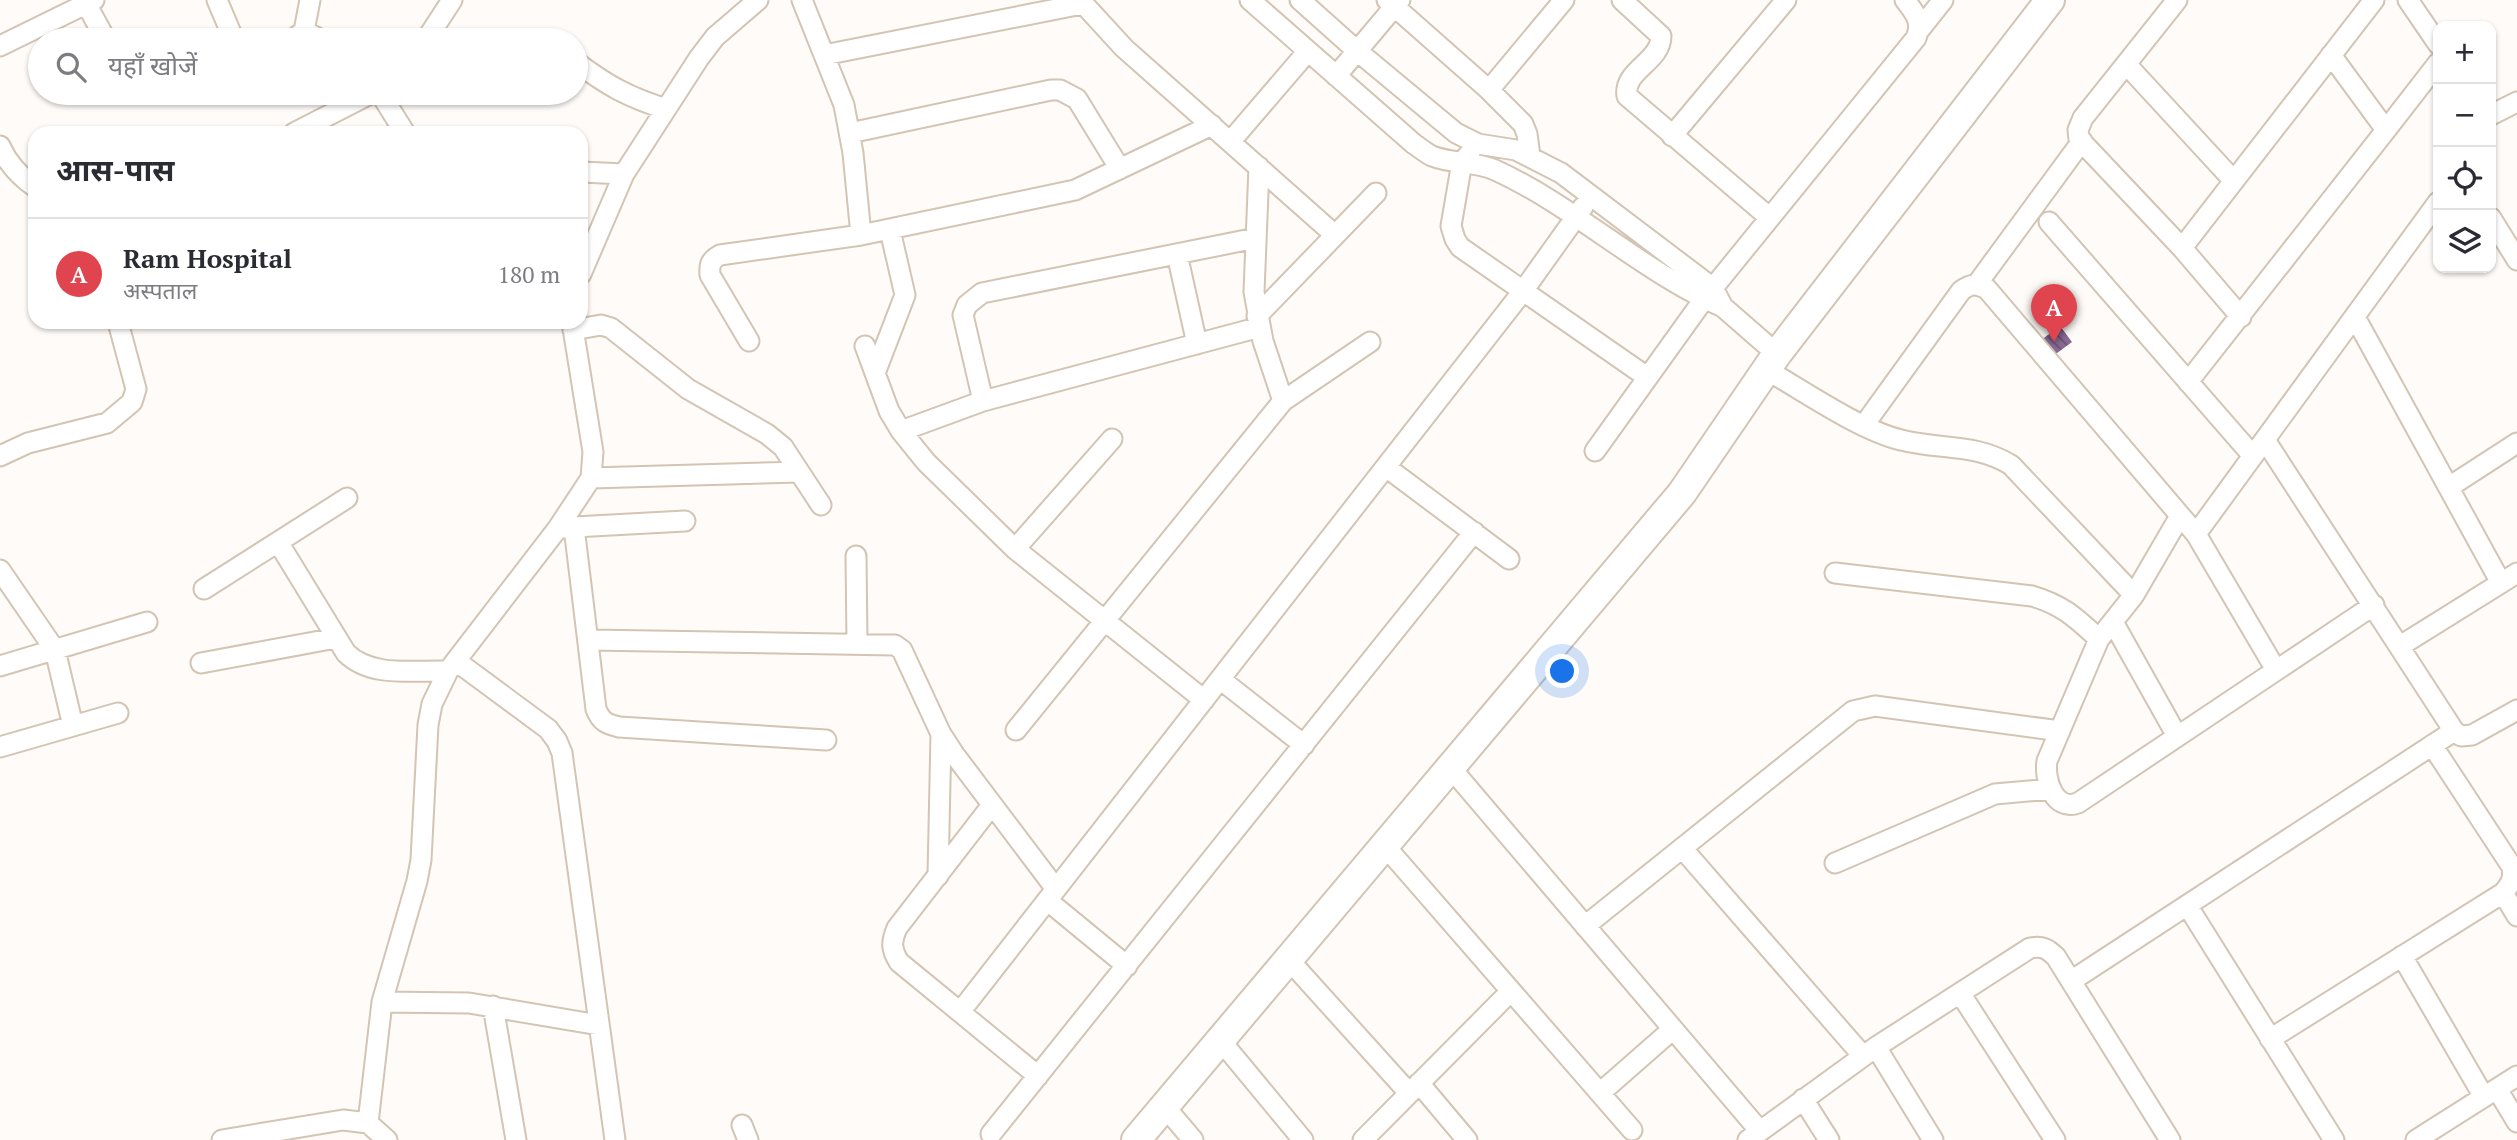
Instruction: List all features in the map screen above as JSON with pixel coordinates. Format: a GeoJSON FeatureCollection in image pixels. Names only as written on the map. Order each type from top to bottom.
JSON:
{"type":"FeatureCollection","features":[{"type":"Feature","properties":{"kind":"street"},"geometry":{"type":"LineString","coordinates":[[217,0],[228,28]]}},
{"type":"Feature","properties":{"kind":"street"},"geometry":{"type":"LineString","coordinates":[[301,28],[310,0]]}},
{"type":"Feature","properties":{"kind":"street"},"geometry":{"type":"LineString","coordinates":[[434,28],[452,0]]}},
{"type":"Feature","properties":{"kind":"street"},"geometry":{"type":"LineString","coordinates":[[588,258],[624,174],[666,109],[715,37],[758,0]]}},
{"type":"Feature","properties":{"kind":"street"},"geometry":{"type":"LineString","coordinates":[[803,0],[844,105],[850,133],[861,235]]}},
{"type":"Feature","properties":{"kind":"street"},"geometry":{"type":"LineString","coordinates":[[1250,0],[1431,156],[1493,169],[1577,216],[1631,254],[1709,294]]}},
{"type":"Feature","properties":{"kind":"street"},"geometry":{"type":"LineString","coordinates":[[1300,0],[1456,132],[1478,144],[1503,147],[1530,156],[1561,173],[1592,195],[1750,331],[1772,362],[1864,425],[1902,441],[1971,449],[1994,455],[2011,465],[2134,595]]}},
{"type":"Feature","properties":{"kind":"street"},"geometry":{"type":"LineString","coordinates":[[1489,90],[1564,0]]}},
{"type":"Feature","properties":{"kind":"street"},"geometry":{"type":"LineString","coordinates":[[1622,0],[1661,36],[1658,50],[1629,82],[1627,96],[1770,218]]}},
{"type":"Feature","properties":{"kind":"street"},"geometry":{"type":"LineString","coordinates":[[1905,0],[1919,20],[1920,29]]}},
{"type":"Feature","properties":{"kind":"street"},"geometry":{"type":"LineString","coordinates":[[1595,451],[1709,294],[1916,38],[1943,0]]}},
{"type":"Feature","properties":{"kind":"street"},"geometry":{"type":"LineString","coordinates":[[1136,1140],[1682,494],[1772,362],[2050,0]]}},
{"type":"Feature","properties":{"kind":"street"},"geometry":{"type":"LineString","coordinates":[[2177,0],[2083,118],[2078,130],[2082,141],[2182,248],[2241,317]]}},
{"type":"Feature","properties":{"kind":"street"},"geometry":{"type":"LineString","coordinates":[[2182,248],[2374,0]]}},
{"type":"Feature","properties":{"kind":"street"},"geometry":{"type":"LineString","coordinates":[[2408,0],[2433,37]]}},
{"type":"Feature","properties":{"kind":"street"},"geometry":{"type":"LineString","coordinates":[[35,28],[88,1],[100,28]]}},
{"type":"Feature","properties":{"kind":"street"},"geometry":{"type":"LineString","coordinates":[[824,55],[1081,2],[1124,48],[1335,235]]}},
{"type":"Feature","properties":{"kind":"street"},"geometry":{"type":"LineString","coordinates":[[1336,76],[1394,2],[1522,124],[1527,134],[1530,156]]}},
{"type":"Feature","properties":{"kind":"street"},"geometry":{"type":"LineString","coordinates":[[1672,136],[1777,3]]}},
{"type":"Feature","properties":{"kind":"street"},"geometry":{"type":"LineString","coordinates":[[0,46],[28,32]]}},
{"type":"Feature","properties":{"kind":"street"},"geometry":{"type":"LineString","coordinates":[[1230,142],[1308,51]]}},
{"type":"Feature","properties":{"kind":"street"},"geometry":{"type":"LineString","coordinates":[[2332,55],[2385,130]]}},
{"type":"Feature","properties":{"kind":"street"},"geometry":{"type":"LineString","coordinates":[[2126,64],[2234,181]]}},
{"type":"Feature","properties":{"kind":"street"},"geometry":{"type":"LineString","coordinates":[[2188,382],[2433,69]]}},
{"type":"Feature","properties":{"kind":"street"},"geometry":{"type":"LineString","coordinates":[[588,71],[607,86],[638,101],[666,109]]}},
{"type":"Feature","properties":{"kind":"street"},"geometry":{"type":"LineString","coordinates":[[850,133],[1060,90],[1077,99],[1120,169]]}},
{"type":"Feature","properties":{"kind":"street"},"geometry":{"type":"LineString","coordinates":[[2496,112],[2517,102]]}},
{"type":"Feature","properties":{"kind":"street"},"geometry":{"type":"LineString","coordinates":[[307,126],[346,105]]}},
{"type":"Feature","properties":{"kind":"street"},"geometry":{"type":"LineString","coordinates":[[388,105],[401,126]]}},
{"type":"Feature","properties":{"kind":"street"},"geometry":{"type":"LineString","coordinates":[[749,341],[710,275],[709,266],[712,260],[720,255],[890,230],[1053,196],[1075,190],[1212,125]]}},
{"type":"Feature","properties":{"kind":"street"},"geometry":{"type":"LineString","coordinates":[[1977,285],[2082,141]]}},
{"type":"Feature","properties":{"kind":"street"},"geometry":{"type":"LineString","coordinates":[[1478,144],[1462,162],[1451,226],[1460,247],[1647,377]]}},
{"type":"Feature","properties":{"kind":"street"},"geometry":{"type":"LineString","coordinates":[[0,146],[6,160],[28,181]]}},
{"type":"Feature","properties":{"kind":"street"},"geometry":{"type":"LineString","coordinates":[[1259,167],[1254,292],[1259,321],[1283,401]]}},
{"type":"Feature","properties":{"kind":"street"},"geometry":{"type":"LineString","coordinates":[[588,172],[624,174]]}},
{"type":"Feature","properties":{"kind":"street"},"geometry":{"type":"LineString","coordinates":[[901,431],[983,401],[1197,344],[1259,321],[1376,192]]}},
{"type":"Feature","properties":{"kind":"street"},"geometry":{"type":"LineString","coordinates":[[960,1012],[1523,291],[1592,195]]}},
{"type":"Feature","properties":{"kind":"street"},"geometry":{"type":"LineString","coordinates":[[2196,534],[2433,209]]}},
{"type":"Feature","properties":{"kind":"street"},"geometry":{"type":"LineString","coordinates":[[2049,222],[2253,457]]}},
{"type":"Feature","properties":{"kind":"street"},"geometry":{"type":"LineString","coordinates":[[2496,226],[2517,260]]}},
{"type":"Feature","properties":{"kind":"street"},"geometry":{"type":"LineString","coordinates":[[875,373],[905,295],[890,230]]}},
{"type":"Feature","properties":{"kind":"street"},"geometry":{"type":"LineString","coordinates":[[983,401],[963,315],[973,298],[982,293],[1256,238]]}},
{"type":"Feature","properties":{"kind":"street"},"geometry":{"type":"LineString","coordinates":[[1177,254],[1197,344]]}},
{"type":"Feature","properties":{"kind":"street"},"geometry":{"type":"LineString","coordinates":[[1864,425],[1961,291],[1969,285],[1987,289],[2196,534],[2276,670]]}},
{"type":"Feature","properties":{"kind":"street"},"geometry":{"type":"LineString","coordinates":[[2355,317],[2449,487],[2509,578],[2400,646]]}},
{"type":"Feature","properties":{"kind":"street"},"geometry":{"type":"LineString","coordinates":[[588,325],[601,325],[619,333],[688,389],[768,434],[783,447],[821,505]]}},
{"type":"Feature","properties":{"kind":"street"},"geometry":{"type":"LineString","coordinates":[[0,456],[28,443],[107,422],[132,402],[135,389],[120,329]]}},
{"type":"Feature","properties":{"kind":"street"},"geometry":{"type":"LineString","coordinates":[[368,1122],[382,1002],[417,881],[423,839],[428,725],[432,704],[452,666],[566,528],[590,478],[593,452],[572,329]]}},
{"type":"Feature","properties":{"kind":"street"},"geometry":{"type":"LineString","coordinates":[[1016,730],[1283,401],[1370,342]]}},
{"type":"Feature","properties":{"kind":"street"},"geometry":{"type":"LineString","coordinates":[[865,346],[889,411],[926,462],[1015,549],[1204,700]]}},
{"type":"Feature","properties":{"kind":"street"},"geometry":{"type":"LineString","coordinates":[[1015,549],[1112,439]]}},
{"type":"Feature","properties":{"kind":"street"},"geometry":{"type":"LineString","coordinates":[[2265,440],[2454,731],[2461,736],[2472,735],[2517,710]]}},
{"type":"Feature","properties":{"kind":"street"},"geometry":{"type":"LineString","coordinates":[[2449,487],[2517,443]]}},
{"type":"Feature","properties":{"kind":"street"},"geometry":{"type":"LineString","coordinates":[[1386,467],[1509,559]]}},
{"type":"Feature","properties":{"kind":"street"},"geometry":{"type":"LineString","coordinates":[[590,478],[799,472]]}},
{"type":"Feature","properties":{"kind":"street"},"geometry":{"type":"LineString","coordinates":[[204,589],[347,498]]}},
{"type":"Feature","properties":{"kind":"street"},"geometry":{"type":"LineString","coordinates":[[2180,516],[2134,595],[2099,639],[2047,761],[2046,780],[2063,803],[2071,806],[2078,803],[2374,605]]}},
{"type":"Feature","properties":{"kind":"street"},"geometry":{"type":"LineString","coordinates":[[566,528],[685,521]]}},
{"type":"Feature","properties":{"kind":"street"},"geometry":{"type":"LineString","coordinates":[[566,528],[588,640],[596,709],[599,717],[606,723],[619,727],[826,740]]}},
{"type":"Feature","properties":{"kind":"street"},"geometry":{"type":"LineString","coordinates":[[992,1135],[1474,532]]}},
{"type":"Feature","properties":{"kind":"street"},"geometry":{"type":"LineString","coordinates":[[278,542],[345,653],[364,666],[377,670],[452,666],[548,729],[557,741],[564,763],[615,1140]]}},
{"type":"Feature","properties":{"kind":"street"},"geometry":{"type":"LineString","coordinates":[[856,555],[857,643]]}},
{"type":"Feature","properties":{"kind":"street"},"geometry":{"type":"LineString","coordinates":[[0,570],[55,650],[73,726]]}},
{"type":"Feature","properties":{"kind":"street"},"geometry":{"type":"LineString","coordinates":[[1835,573],[2032,596],[2051,601],[2071,612],[2099,639]]}},
{"type":"Feature","properties":{"kind":"street"},"geometry":{"type":"LineString","coordinates":[[0,666],[147,622]]}},
{"type":"Feature","properties":{"kind":"street"},"geometry":{"type":"LineString","coordinates":[[2113,622],[2177,736]]}},
{"type":"Feature","properties":{"kind":"street"},"geometry":{"type":"LineString","coordinates":[[201,663],[336,638]]}},
{"type":"Feature","properties":{"kind":"street"},"geometry":{"type":"LineString","coordinates":[[588,640],[895,645],[902,650],[941,734],[1052,895],[1127,965]]}},
{"type":"Feature","properties":{"kind":"street"},"geometry":{"type":"LineString","coordinates":[[1220,679],[1304,745]]}},
{"type":"Feature","properties":{"kind":"street"},"geometry":{"type":"LineString","coordinates":[[1585,926],[1853,711],[1875,706],[2060,731]]}},
{"type":"Feature","properties":{"kind":"street"},"geometry":{"type":"LineString","coordinates":[[0,747],[118,713]]}},
{"type":"Feature","properties":{"kind":"street"},"geometry":{"type":"LineString","coordinates":[[2071,981],[2454,731]]}},
{"type":"Feature","properties":{"kind":"street"},"geometry":{"type":"LineString","coordinates":[[938,876],[941,734]]}},
{"type":"Feature","properties":{"kind":"street"},"geometry":{"type":"LineString","coordinates":[[2432,745],[2512,867],[2514,876],[2511,884],[2517,916]]}},
{"type":"Feature","properties":{"kind":"street"},"geometry":{"type":"LineString","coordinates":[[1450,768],[1673,1029],[1754,1135],[1870,1051],[2030,948],[2041,946],[2056,957],[2170,1140]]}},
{"type":"Feature","properties":{"kind":"street"},"geometry":{"type":"LineString","coordinates":[[1835,863],[1995,794],[2051,789]]}},
{"type":"Feature","properties":{"kind":"street"},"geometry":{"type":"LineString","coordinates":[[992,805],[897,928],[892,939],[892,950],[899,962],[1038,1076]]}},
{"type":"Feature","properties":{"kind":"street"},"geometry":{"type":"LineString","coordinates":[[1385,846],[1632,1130]]}},
{"type":"Feature","properties":{"kind":"street"},"geometry":{"type":"LineString","coordinates":[[1682,848],[1870,1051],[1933,1140]]}},
{"type":"Feature","properties":{"kind":"street"},"geometry":{"type":"LineString","coordinates":[[2270,1039],[2511,884]]}},
{"type":"Feature","properties":{"kind":"street"},"geometry":{"type":"LineString","coordinates":[[2187,905],[2334,1140]]}},
{"type":"Feature","properties":{"kind":"street"},"geometry":{"type":"LineString","coordinates":[[2402,956],[2491,1093],[2517,1122]]}},
{"type":"Feature","properties":{"kind":"street"},"geometry":{"type":"LineString","coordinates":[[1289,960],[1467,1140]]}},
{"type":"Feature","properties":{"kind":"street"},"geometry":{"type":"LineString","coordinates":[[1363,1140],[1511,991]]}},
{"type":"Feature","properties":{"kind":"street"},"geometry":{"type":"LineString","coordinates":[[1960,993],[2055,1140]]}},
{"type":"Feature","properties":{"kind":"street"},"geometry":{"type":"LineString","coordinates":[[382,1002],[450,1002],[493,1006],[599,1025]]}},
{"type":"Feature","properties":{"kind":"street"},"geometry":{"type":"LineString","coordinates":[[493,1006],[516,1140]]}},
{"type":"Feature","properties":{"kind":"street"},"geometry":{"type":"LineString","coordinates":[[1600,1093],[1673,1029]]}},
{"type":"Feature","properties":{"kind":"street"},"geometry":{"type":"LineString","coordinates":[[1222,1041],[1303,1140]]}},
{"type":"Feature","properties":{"kind":"street"},"geometry":{"type":"LineString","coordinates":[[2417,1140],[2517,1076]]}},
{"type":"Feature","properties":{"kind":"street"},"geometry":{"type":"LineString","coordinates":[[1803,1099],[1829,1140]]}},
{"type":"Feature","properties":{"kind":"street"},"geometry":{"type":"LineString","coordinates":[[1165,1107],[1193,1140]]}},
{"type":"Feature","properties":{"kind":"street"},"geometry":{"type":"LineString","coordinates":[[222,1140],[343,1120],[368,1122],[387,1140]]}},
{"type":"Feature","properties":{"kind":"building"},"geometry":{"type":"Polygon","coordinates":[[[2060,326],[2072,342],[2049,359],[2037,343],[2060,326]]]}},
{"type":"Feature","properties":{"kind":"place","name":"Ram Hospital"},"geometry":{"type":"Point","coordinates":[2054,342]}}]}
